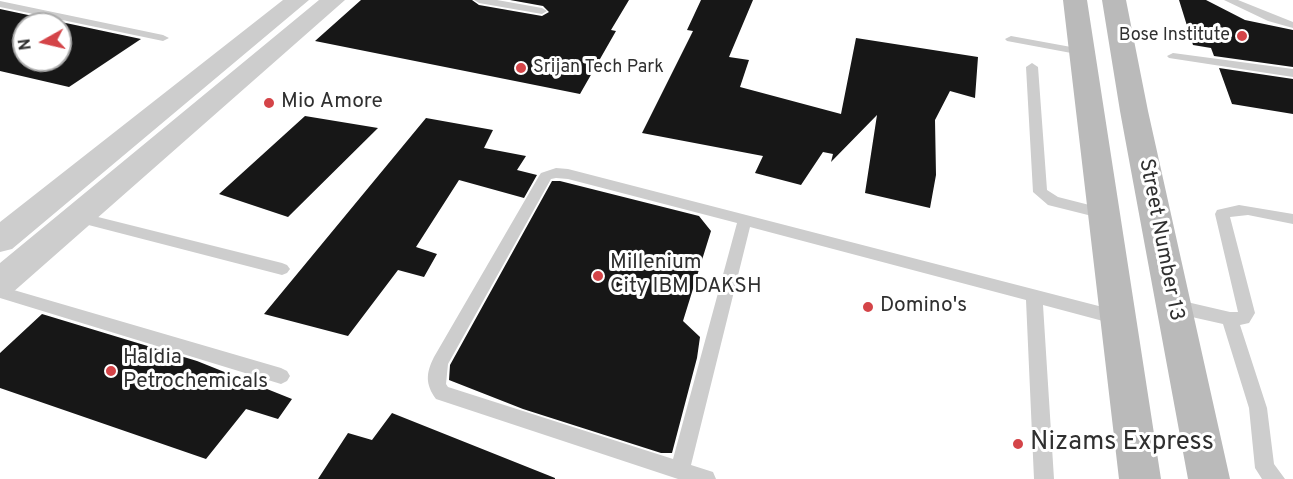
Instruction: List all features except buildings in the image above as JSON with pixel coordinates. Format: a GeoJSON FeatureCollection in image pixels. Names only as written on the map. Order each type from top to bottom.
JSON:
{"type":"FeatureCollection","features":[{"type":"Feature","properties":{"kind":"main road"},"geometry":{"type":"LineString","coordinates":[[1075,0],[1140,479]]}},
{"type":"Feature","properties":{"kind":"main road","name":"Street Number 13"},"geometry":{"type":"LineString","coordinates":[[1114,0],[1209,479]]}},
{"type":"Feature","properties":{"kind":"street"},"geometry":{"type":"LineString","coordinates":[[0,240],[297,0]]}},
{"type":"Feature","properties":{"kind":"street"},"geometry":{"type":"LineString","coordinates":[[0,283],[333,0]]}},
{"type":"Feature","properties":{"kind":"lane"},"geometry":{"type":"LineString","coordinates":[[479,0],[542,11]]}},
{"type":"Feature","properties":{"kind":"lane"},"geometry":{"type":"LineString","coordinates":[[1229,0],[1272,20],[1293,25]]}},
{"type":"Feature","properties":{"kind":"lane"},"geometry":{"type":"LineString","coordinates":[[0,4],[162,38]]}},
{"type":"Feature","properties":{"kind":"lane"},"geometry":{"type":"LineString","coordinates":[[1011,39],[1082,52]]}},
{"type":"Feature","properties":{"kind":"lane"},"geometry":{"type":"LineString","coordinates":[[1173,56],[1293,73]]}},
{"type":"Feature","properties":{"kind":"lane"},"geometry":{"type":"LineString","coordinates":[[1032,68],[1040,192],[1044,198],[1104,214]]}},
{"type":"Feature","properties":{"kind":"lane"},"geometry":{"type":"LineString","coordinates":[[706,479],[442,393],[436,385],[436,374],[546,176],[556,173],[568,174],[1118,318]]}},
{"type":"Feature","properties":{"kind":"lane"},"geometry":{"type":"LineString","coordinates":[[1174,306],[1230,319],[1243,318],[1247,313],[1222,214],[1242,209],[1293,219]]}},
{"type":"Feature","properties":{"kind":"lane"},"geometry":{"type":"LineString","coordinates":[[78,217],[282,269]]}},
{"type":"Feature","properties":{"kind":"lane"},"geometry":{"type":"LineString","coordinates":[[680,470],[745,219]]}},
{"type":"Feature","properties":{"kind":"lane"},"geometry":{"type":"LineString","coordinates":[[0,291],[281,376]]}},
{"type":"Feature","properties":{"kind":"lane"},"geometry":{"type":"LineString","coordinates":[[1034,296],[1044,479]]}},
{"type":"Feature","properties":{"kind":"lane"},"geometry":{"type":"LineString","coordinates":[[1230,319],[1258,408],[1265,468],[1275,479]]}},
{"type":"Feature","properties":{"kind":"place","name":"Bose Institute"},"geometry":{"type":"Point","coordinates":[1242,36]}},
{"type":"Feature","properties":{"kind":"place","name":"Srijan Tech Park"},"geometry":{"type":"Point","coordinates":[521,68]}},
{"type":"Feature","properties":{"kind":"place","name":"Mio Amore"},"geometry":{"type":"Point","coordinates":[269,103]}},
{"type":"Feature","properties":{"kind":"place","name":"Millenium City IBM DAKSH"},"geometry":{"type":"Point","coordinates":[598,276]}},
{"type":"Feature","properties":{"kind":"place","name":"Domino's"},"geometry":{"type":"Point","coordinates":[868,307]}},
{"type":"Feature","properties":{"kind":"place","name":"Haldia Petrochemicals"},"geometry":{"type":"Point","coordinates":[111,371]}},
{"type":"Feature","properties":{"kind":"place","name":"Nizams Express"},"geometry":{"type":"Point","coordinates":[1018,444]}}]}
